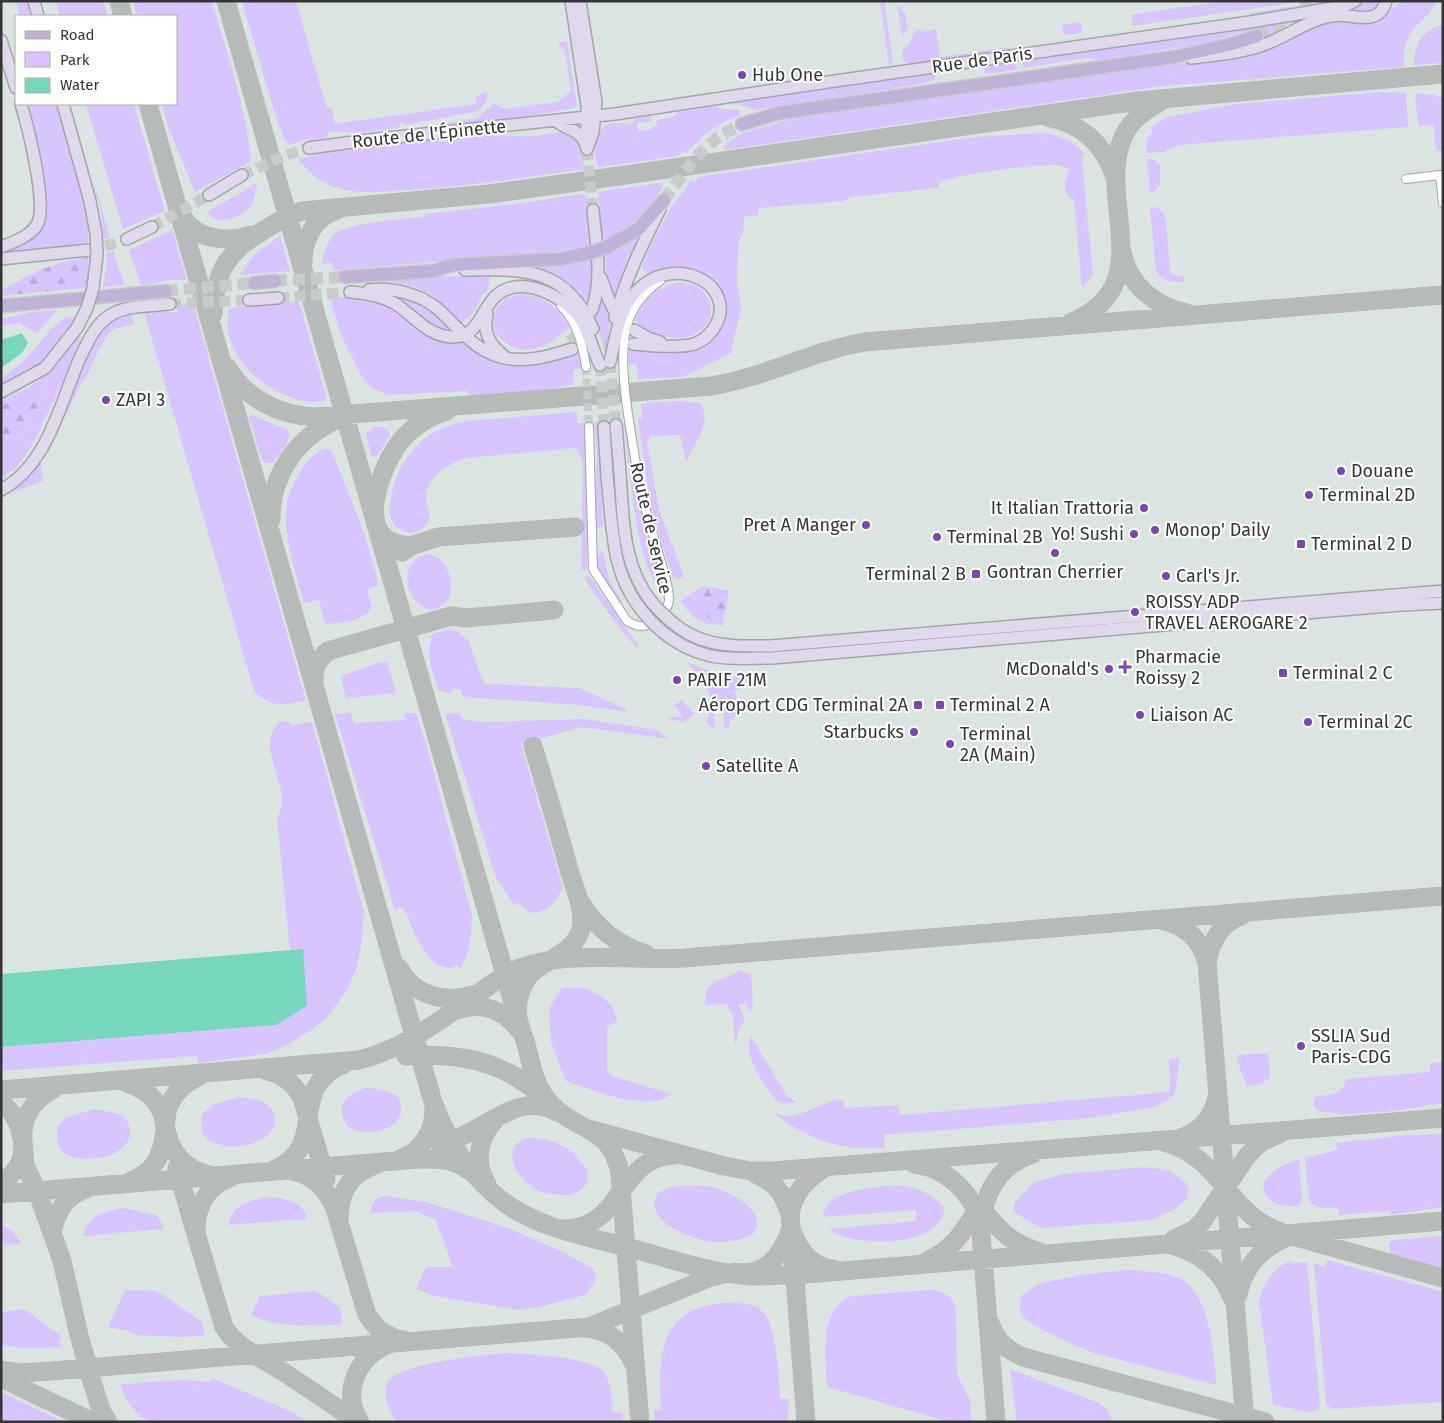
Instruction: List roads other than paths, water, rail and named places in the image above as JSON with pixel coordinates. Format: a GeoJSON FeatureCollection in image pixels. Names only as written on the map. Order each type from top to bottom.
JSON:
{"type":"FeatureCollection","features":[{"type":"Feature","properties":{"kind":"main road"},"geometry":{"type":"LineString","coordinates":[[34,1],[38,15]]}},
{"type":"Feature","properties":{"kind":"main road"},"geometry":{"type":"LineString","coordinates":[[571,1],[592,111]]}},
{"type":"Feature","properties":{"kind":"main road"},"geometry":{"type":"LineString","coordinates":[[580,1],[592,111],[586,130],[587,149]]}},
{"type":"Feature","properties":{"kind":"main road"},"geometry":{"type":"LineString","coordinates":[[1174,57],[1189,59],[1236,52],[1265,45],[1313,21],[1337,16],[1369,18],[1380,13],[1386,1]]}},
{"type":"Feature","properties":{"kind":"main road","name":"Rue de Paris"},"geometry":{"type":"LineString","coordinates":[[593,132],[592,111],[615,114],[1250,22],[1352,3]]}},
{"type":"Feature","properties":{"kind":"main road"},"geometry":{"type":"LineString","coordinates":[[742,124],[779,113],[1174,57],[1232,44],[1257,36]]}},
{"type":"Feature","properties":{"kind":"main road"},"geometry":{"type":"LineString","coordinates":[[1,40],[15,85]]}},
{"type":"Feature","properties":{"kind":"main road"},"geometry":{"type":"LineString","coordinates":[[1,247],[26,236],[37,224],[39,218],[39,198],[32,147],[21,105]]}},
{"type":"Feature","properties":{"kind":"main road"},"geometry":{"type":"LineString","coordinates":[[1,392],[44,368],[77,328],[88,308],[93,288],[93,252],[96,234],[90,201],[63,105]]}},
{"type":"Feature","properties":{"kind":"main road","name":"Route de l'Épinette"},"geometry":{"type":"LineString","coordinates":[[309,148],[368,140],[552,122],[554,116],[576,111],[592,111]]}},
{"type":"Feature","properties":{"kind":"main road","name":"Rue de Paris"},"geometry":{"type":"LineString","coordinates":[[587,149],[593,132],[603,120],[615,114]]}},
{"type":"Feature","properties":{"kind":"main road"},"geometry":{"type":"LineString","coordinates":[[552,122],[582,136],[587,149]]}},
{"type":"Feature","properties":{"kind":"main road"},"geometry":{"type":"LineString","coordinates":[[209,195],[242,175]]}},
{"type":"Feature","properties":{"kind":"main road"},"geometry":{"type":"LineString","coordinates":[[434,270],[452,264],[552,260],[593,256],[640,228],[664,200]]}},
{"type":"Feature","properties":{"kind":"main road"},"geometry":{"type":"LineString","coordinates":[[605,363],[612,327],[622,293],[664,200]]}},
{"type":"Feature","properties":{"kind":"main road"},"geometry":{"type":"LineString","coordinates":[[592,210],[593,256],[597,292],[592,310]]}},
{"type":"Feature","properties":{"kind":"main road"},"geometry":{"type":"LineString","coordinates":[[127,239],[152,227]]}},
{"type":"Feature","properties":{"kind":"main road"},"geometry":{"type":"LineString","coordinates":[[1,259],[93,252]]}},
{"type":"Feature","properties":{"kind":"main road"},"geometry":{"type":"LineString","coordinates":[[593,256],[614,310]]}},
{"type":"Feature","properties":{"kind":"main road"},"geometry":{"type":"LineString","coordinates":[[345,276],[434,270],[520,270],[544,276],[562,286],[577,299],[593,328],[605,363]]}},
{"type":"Feature","properties":{"kind":"main road"},"geometry":{"type":"LineString","coordinates":[[605,363],[630,299],[640,287],[656,276],[670,273],[689,274],[703,279],[714,291],[719,302],[720,314],[710,335],[701,341],[690,345],[651,346],[633,344]]}},
{"type":"Feature","properties":{"kind":"main road"},"geometry":{"type":"LineString","coordinates":[[254,283],[275,281]]}},
{"type":"Feature","properties":{"kind":"main road"},"geometry":{"type":"LineString","coordinates":[[570,345],[562,346],[542,357],[525,360],[497,356],[463,335],[436,307],[420,298],[392,290],[375,289],[350,292],[368,293],[392,302],[432,332],[452,337],[463,335],[478,325],[497,294],[511,288],[537,288],[557,297],[578,316],[605,363]]}},
{"type":"Feature","properties":{"kind":"main road"},"geometry":{"type":"LineString","coordinates":[[1,306],[166,291]]}},
{"type":"Feature","properties":{"kind":"main road"},"geometry":{"type":"LineString","coordinates":[[249,300],[278,298]]}},
{"type":"Feature","properties":{"kind":"main road"},"geometry":{"type":"LineString","coordinates":[[1,490],[10,486],[38,454],[49,433],[86,345],[99,324],[108,316],[125,308],[170,304]]}},
{"type":"Feature","properties":{"kind":"main road"},"geometry":{"type":"LineString","coordinates":[[488,306],[485,330],[489,340],[503,355],[513,359]]}},
{"type":"Feature","properties":{"kind":"main road"},"geometry":{"type":"LineString","coordinates":[[634,330],[662,343],[676,345]]}},
{"type":"Feature","properties":{"kind":"main road"},"geometry":{"type":"LineString","coordinates":[[1,484],[12,477],[24,463],[72,376]]}},
{"type":"Feature","properties":{"kind":"main road"},"geometry":{"type":"LineString","coordinates":[[616,426],[624,528],[629,558],[637,581],[651,603],[673,624],[698,638],[732,645],[770,646],[1443,591]]}},
{"type":"Feature","properties":{"kind":"main road"},"geometry":{"type":"LineString","coordinates":[[604,427],[612,531],[617,560],[626,586],[640,609],[662,632],[676,642],[711,656],[772,658],[1443,603]]}},
{"type":"Feature","properties":{"kind":"street"},"geometry":{"type":"LineString","coordinates":[[1406,179],[1440,175],[1443,203]]}},
{"type":"Feature","properties":{"kind":"street","name":"Route de service"},"geometry":{"type":"LineString","coordinates":[[589,427],[593,569],[627,621],[643,626],[652,623],[667,610],[669,600],[667,581],[640,491],[623,362],[623,339],[629,319],[638,302],[651,288],[670,273]]}},
{"type":"Feature","properties":{"kind":"street"},"geometry":{"type":"LineString","coordinates":[[537,288],[565,310],[572,321],[584,348],[586,367]]}},
{"type":"Feature","properties":{"kind":"water"},"geometry":{"type":"Polygon","coordinates":[[[22,333],[28,343],[22,353],[1,368],[1,340],[22,333]]]}},
{"type":"Feature","properties":{"kind":"water"},"geometry":{"type":"Polygon","coordinates":[[[303,949],[307,1006],[276,1025],[1,1047],[1,974],[303,949]]]}},
{"type":"Feature","properties":{"kind":"tunnel"},"geometry":{"type":"LineString","coordinates":[[1257,36],[1292,16],[1309,1]]}},
{"type":"Feature","properties":{"kind":"tunnel"},"geometry":{"type":"LineString","coordinates":[[664,200],[695,158],[718,137],[742,124]]}},
{"type":"Feature","properties":{"kind":"tunnel"},"geometry":{"type":"LineString","coordinates":[[242,175],[286,155],[309,148]]}},
{"type":"Feature","properties":{"kind":"tunnel"},"geometry":{"type":"LineString","coordinates":[[587,149],[593,210]]}},
{"type":"Feature","properties":{"kind":"tunnel"},"geometry":{"type":"LineString","coordinates":[[152,227],[209,195]]}},
{"type":"Feature","properties":{"kind":"tunnel"},"geometry":{"type":"LineString","coordinates":[[89,250],[127,239]]}},
{"type":"Feature","properties":{"kind":"tunnel"},"geometry":{"type":"LineString","coordinates":[[275,281],[345,277]]}},
{"type":"Feature","properties":{"kind":"tunnel"},"geometry":{"type":"LineString","coordinates":[[166,291],[254,283]]}},
{"type":"Feature","properties":{"kind":"tunnel"},"geometry":{"type":"LineString","coordinates":[[278,298],[350,292]]}},
{"type":"Feature","properties":{"kind":"tunnel"},"geometry":{"type":"LineString","coordinates":[[170,304],[249,300]]}},
{"type":"Feature","properties":{"kind":"tunnel"},"geometry":{"type":"LineString","coordinates":[[569,341],[575,337],[584,324]]}},
{"type":"Feature","properties":{"kind":"tunnel"},"geometry":{"type":"LineString","coordinates":[[572,349],[602,343],[633,344]]}},
{"type":"Feature","properties":{"kind":"tunnel"},"geometry":{"type":"LineString","coordinates":[[610,362],[616,425]]}},
{"type":"Feature","properties":{"kind":"tunnel"},"geometry":{"type":"LineString","coordinates":[[600,365],[604,427]]}},
{"type":"Feature","properties":{"kind":"tunnel"},"geometry":{"type":"LineString","coordinates":[[586,367],[589,427]]}},
{"type":"Feature","properties":{"kind":"place","name":"Hub One"},"geometry":{"type":"Point","coordinates":[742,75]}},
{"type":"Feature","properties":{"kind":"place","name":"ZAPI 3"},"geometry":{"type":"Point","coordinates":[106,400]}},
{"type":"Feature","properties":{"kind":"place","name":"Douane"},"geometry":{"type":"Point","coordinates":[1341,471]}},
{"type":"Feature","properties":{"kind":"place","name":"Terminal 2D"},"geometry":{"type":"Point","coordinates":[1309,495]}},
{"type":"Feature","properties":{"kind":"place","name":"It Italian Trattoria"},"geometry":{"type":"Point","coordinates":[1144,508]}},
{"type":"Feature","properties":{"kind":"place","name":"Pret A Manger"},"geometry":{"type":"Point","coordinates":[866,525]}},
{"type":"Feature","properties":{"kind":"place","name":"Monop' Daily"},"geometry":{"type":"Point","coordinates":[1155,530]}},
{"type":"Feature","properties":{"kind":"place","name":"Yo! Sushi"},"geometry":{"type":"Point","coordinates":[1134,534]}},
{"type":"Feature","properties":{"kind":"place","name":"Terminal 2B"},"geometry":{"type":"Point","coordinates":[937,537]}},
{"type":"Feature","properties":{"kind":"place","name":"Terminal 2 D"},"geometry":{"type":"Point","coordinates":[1301,544]}},
{"type":"Feature","properties":{"kind":"place","name":"Gontran Cherrier"},"geometry":{"type":"Point","coordinates":[1055,553]}},
{"type":"Feature","properties":{"kind":"place","name":"Terminal 2 B"},"geometry":{"type":"Point","coordinates":[976,574]}},
{"type":"Feature","properties":{"kind":"place","name":"Carl's Jr."},"geometry":{"type":"Point","coordinates":[1166,576]}},
{"type":"Feature","properties":{"kind":"place","name":"ROISSY ADP TRAVEL AEROGARE 2"},"geometry":{"type":"Point","coordinates":[1135,612]}},
{"type":"Feature","properties":{"kind":"place","name":"Pharmacie Roissy 2"},"geometry":{"type":"Point","coordinates":[1125,667]}},
{"type":"Feature","properties":{"kind":"place","name":"McDonald's"},"geometry":{"type":"Point","coordinates":[1109,669]}},
{"type":"Feature","properties":{"kind":"place","name":"Terminal 2 C"},"geometry":{"type":"Point","coordinates":[1283,673]}},
{"type":"Feature","properties":{"kind":"place","name":"PARIF 21M"},"geometry":{"type":"Point","coordinates":[677,680]}},
{"type":"Feature","properties":{"kind":"place","name":"Aéroport CDG Terminal 2A"},"geometry":{"type":"Point","coordinates":[918,705]}},
{"type":"Feature","properties":{"kind":"place","name":"Terminal 2 A"},"geometry":{"type":"Point","coordinates":[940,705]}},
{"type":"Feature","properties":{"kind":"place","name":"Liaison AC"},"geometry":{"type":"Point","coordinates":[1140,715]}},
{"type":"Feature","properties":{"kind":"place","name":"Terminal 2C"},"geometry":{"type":"Point","coordinates":[1308,722]}},
{"type":"Feature","properties":{"kind":"place","name":"Starbucks"},"geometry":{"type":"Point","coordinates":[914,732]}},
{"type":"Feature","properties":{"kind":"place","name":"Terminal 2A (Main)"},"geometry":{"type":"Point","coordinates":[950,744]}},
{"type":"Feature","properties":{"kind":"place","name":"Satellite A"},"geometry":{"type":"Point","coordinates":[706,766]}},
{"type":"Feature","properties":{"kind":"place","name":"SSLIA Sud Paris-CDG"},"geometry":{"type":"Point","coordinates":[1301,1046]}}]}
